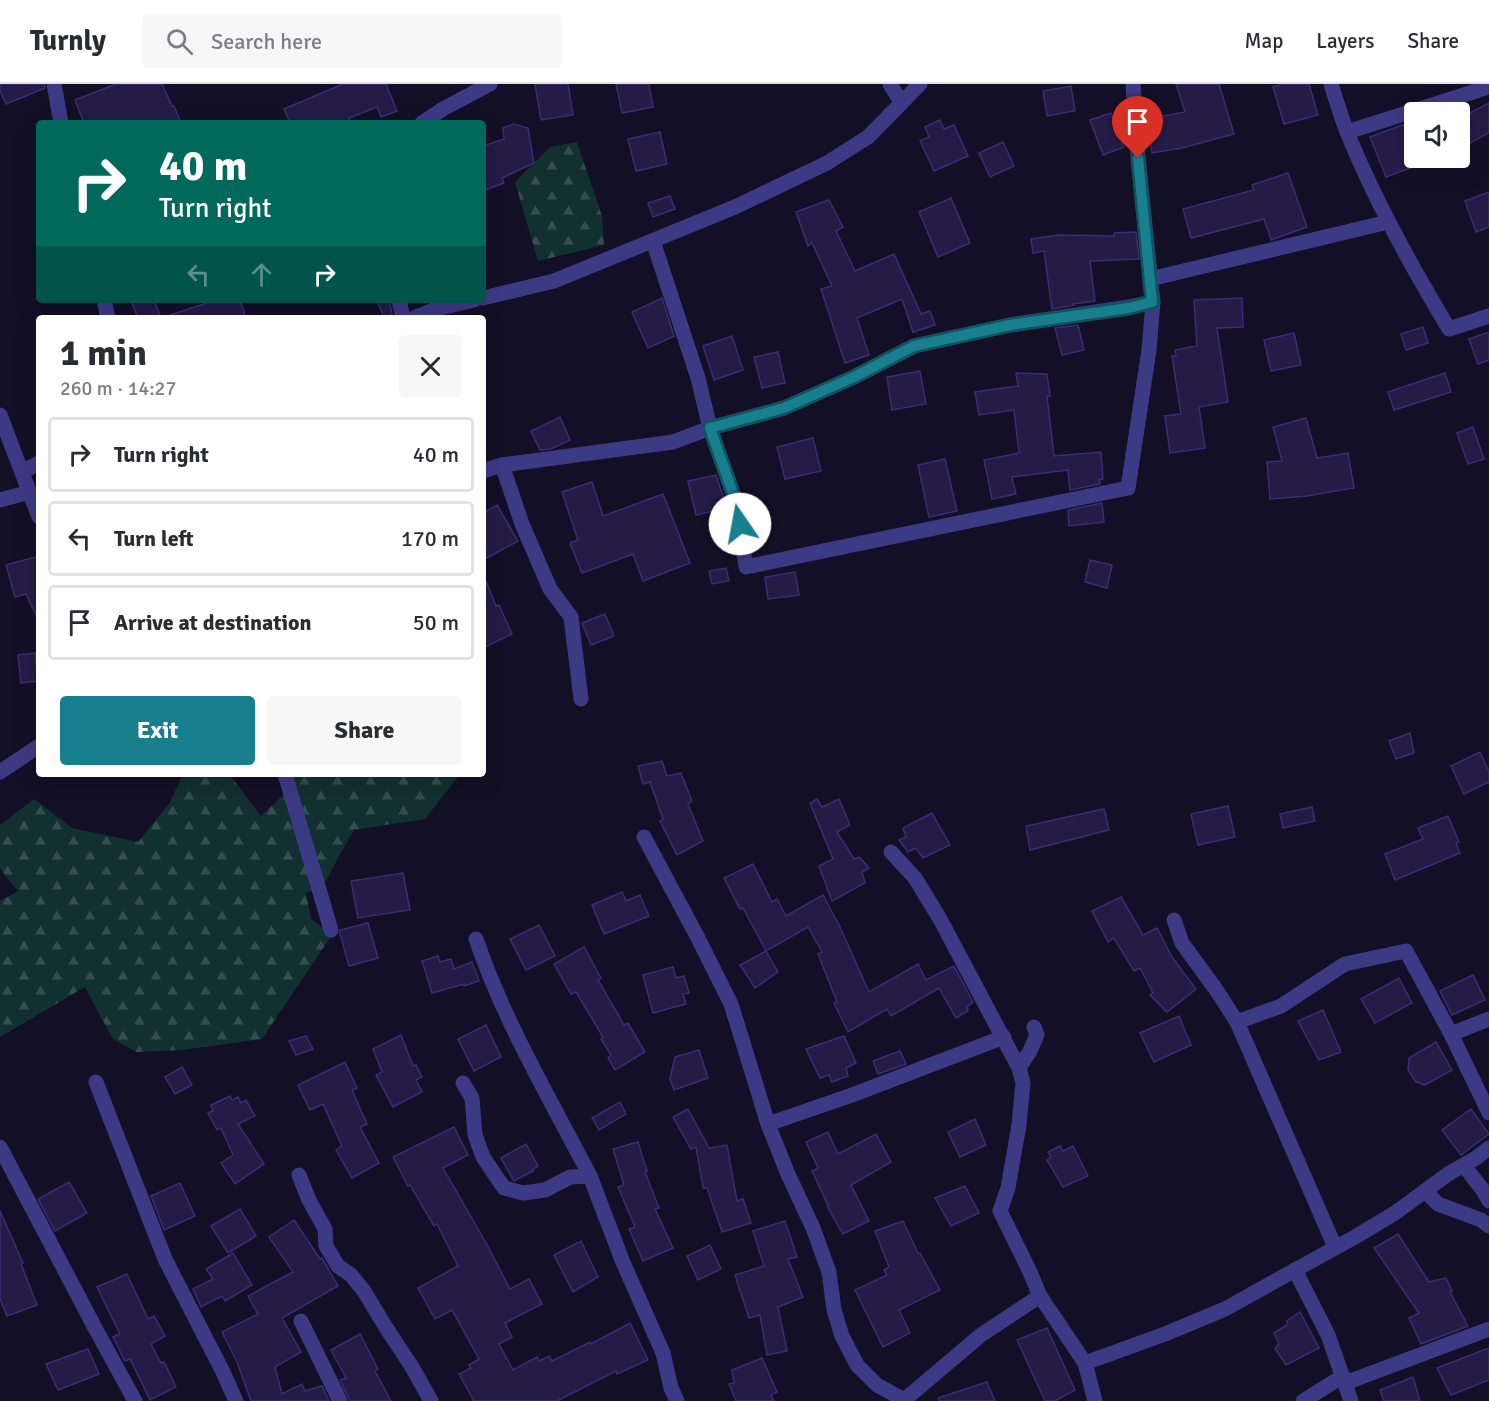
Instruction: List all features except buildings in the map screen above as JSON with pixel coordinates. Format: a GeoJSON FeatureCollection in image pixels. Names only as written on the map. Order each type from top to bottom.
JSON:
{"type":"FeatureCollection","features":[{"type":"Feature","properties":{"kind":"street"},"geometry":{"type":"LineString","coordinates":[[54,84],[60,120]]}},
{"type":"Feature","properties":{"kind":"street"},"geometry":{"type":"LineString","coordinates":[[426,120],[490,84]]}},
{"type":"Feature","properties":{"kind":"street"},"geometry":{"type":"LineString","coordinates":[[890,84],[901,102]]}},
{"type":"Feature","properties":{"kind":"street"},"geometry":{"type":"LineString","coordinates":[[486,297],[554,281],[735,207],[827,163],[868,137],[920,84]]}},
{"type":"Feature","properties":{"kind":"street"},"geometry":{"type":"LineString","coordinates":[[653,241],[698,378],[710,428],[736,502],[746,567],[1128,488],[1149,351],[1152,302],[1133,84]]}},
{"type":"Feature","properties":{"kind":"street"},"geometry":{"type":"LineString","coordinates":[[1331,84],[1347,132],[1388,222],[1449,329],[1489,316]]}},
{"type":"Feature","properties":{"kind":"street"},"geometry":{"type":"LineString","coordinates":[[1347,132],[1489,87]]}},
{"type":"Feature","properties":{"kind":"street"},"geometry":{"type":"LineString","coordinates":[[1150,279],[1388,222]]}},
{"type":"Feature","properties":{"kind":"street"},"geometry":{"type":"LineString","coordinates":[[486,470],[501,465],[673,442],[710,428],[784,408],[854,377],[914,346],[1010,325],[1129,308],[1152,302]]}},
{"type":"Feature","properties":{"kind":"street"},"geometry":{"type":"LineString","coordinates":[[421,315],[461,303]]}},
{"type":"Feature","properties":{"kind":"street"},"geometry":{"type":"LineString","coordinates":[[0,415],[36,509]]}},
{"type":"Feature","properties":{"kind":"street"},"geometry":{"type":"LineString","coordinates":[[22,472],[36,465]]}},
{"type":"Feature","properties":{"kind":"street"},"geometry":{"type":"LineString","coordinates":[[501,465],[522,524],[550,589],[571,617],[581,699]]}},
{"type":"Feature","properties":{"kind":"street"},"geometry":{"type":"LineString","coordinates":[[0,500],[30,492]]}},
{"type":"Feature","properties":{"kind":"street"},"geometry":{"type":"LineString","coordinates":[[0,772],[36,749]]}},
{"type":"Feature","properties":{"kind":"street"},"geometry":{"type":"LineString","coordinates":[[286,777],[331,930]]}},
{"type":"Feature","properties":{"kind":"street"},"geometry":{"type":"LineString","coordinates":[[644,837],[731,1004],[768,1124],[813,1228],[829,1272],[834,1310],[842,1336],[857,1365],[877,1385],[904,1401],[981,1335],[1040,1296]]}},
{"type":"Feature","properties":{"kind":"street"},"geometry":{"type":"LineString","coordinates":[[891,852],[915,878],[940,919],[1019,1068],[1023,1083],[1020,1125],[1008,1188],[1000,1211],[1040,1296],[1085,1363],[1095,1401]]}},
{"type":"Feature","properties":{"kind":"street"},"geometry":{"type":"LineString","coordinates":[[1173,920],[1182,943],[1237,1022],[1335,1247]]}},
{"type":"Feature","properties":{"kind":"street"},"geometry":{"type":"LineString","coordinates":[[476,939],[487,972],[541,1084],[590,1176],[622,1260],[663,1353],[671,1388],[677,1401]]}},
{"type":"Feature","properties":{"kind":"street"},"geometry":{"type":"LineString","coordinates":[[1237,1022],[1281,1006],[1345,964],[1406,951],[1451,1034],[1489,1113]]}},
{"type":"Feature","properties":{"kind":"street"},"geometry":{"type":"LineString","coordinates":[[1451,1034],[1489,1019]]}},
{"type":"Feature","properties":{"kind":"street"},"geometry":{"type":"LineString","coordinates":[[1019,1068],[1037,1035],[1034,1027]]}},
{"type":"Feature","properties":{"kind":"street"},"geometry":{"type":"LineString","coordinates":[[768,1124],[1004,1036]]}},
{"type":"Feature","properties":{"kind":"street"},"geometry":{"type":"LineString","coordinates":[[96,1082],[165,1259],[236,1401]]}},
{"type":"Feature","properties":{"kind":"street"},"geometry":{"type":"LineString","coordinates":[[462,1083],[472,1098],[475,1136],[483,1157],[504,1188],[523,1193],[545,1190],[570,1177],[590,1176]]}},
{"type":"Feature","properties":{"kind":"street"},"geometry":{"type":"LineString","coordinates":[[0,1147],[135,1401]]}},
{"type":"Feature","properties":{"kind":"street"},"geometry":{"type":"LineString","coordinates":[[1085,1363],[1225,1309],[1395,1213],[1448,1174],[1464,1166],[1489,1148]]}},
{"type":"Feature","properties":{"kind":"street"},"geometry":{"type":"LineString","coordinates":[[1464,1166],[1484,1190],[1489,1201]]}},
{"type":"Feature","properties":{"kind":"street"},"geometry":{"type":"LineString","coordinates":[[299,1175],[309,1200],[325,1229],[326,1246],[338,1266],[351,1275],[364,1291],[431,1401]]}},
{"type":"Feature","properties":{"kind":"street"},"geometry":{"type":"LineString","coordinates":[[1425,1191],[1438,1204],[1480,1220],[1489,1226]]}},
{"type":"Feature","properties":{"kind":"street"},"geometry":{"type":"LineString","coordinates":[[1295,1270],[1328,1335],[1351,1401]]}},
{"type":"Feature","properties":{"kind":"street"},"geometry":{"type":"LineString","coordinates":[[301,1321],[340,1401]]}},
{"type":"Feature","properties":{"kind":"street"},"geometry":{"type":"LineString","coordinates":[[1303,1401],[1344,1379],[1489,1329]]}},
{"type":"Feature","properties":{"kind":"green space"},"geometry":{"type":"Polygon","coordinates":[[[577,142],[602,216],[604,245],[538,261],[515,182],[550,147],[577,142]]]}},
{"type":"Feature","properties":{"kind":"green space"},"geometry":{"type":"Polygon","coordinates":[[[182,777],[231,777],[261,816],[285,793],[282,777],[458,777],[425,819],[354,830],[325,883],[306,893],[311,919],[332,935],[262,1039],[182,1050],[136,1052],[112,1038],[85,987],[0,1037],[0,901],[18,891],[0,869],[0,825],[34,799],[72,828],[138,842],[169,804],[182,777]]]}},
{"type":"Feature","properties":{"kind":"route"},"geometry":{"type":"LineString","coordinates":[[740,524],[736,502],[710,428],[784,408],[854,377],[914,346],[1010,325],[1129,308],[1152,302],[1138,158]]}}]}
